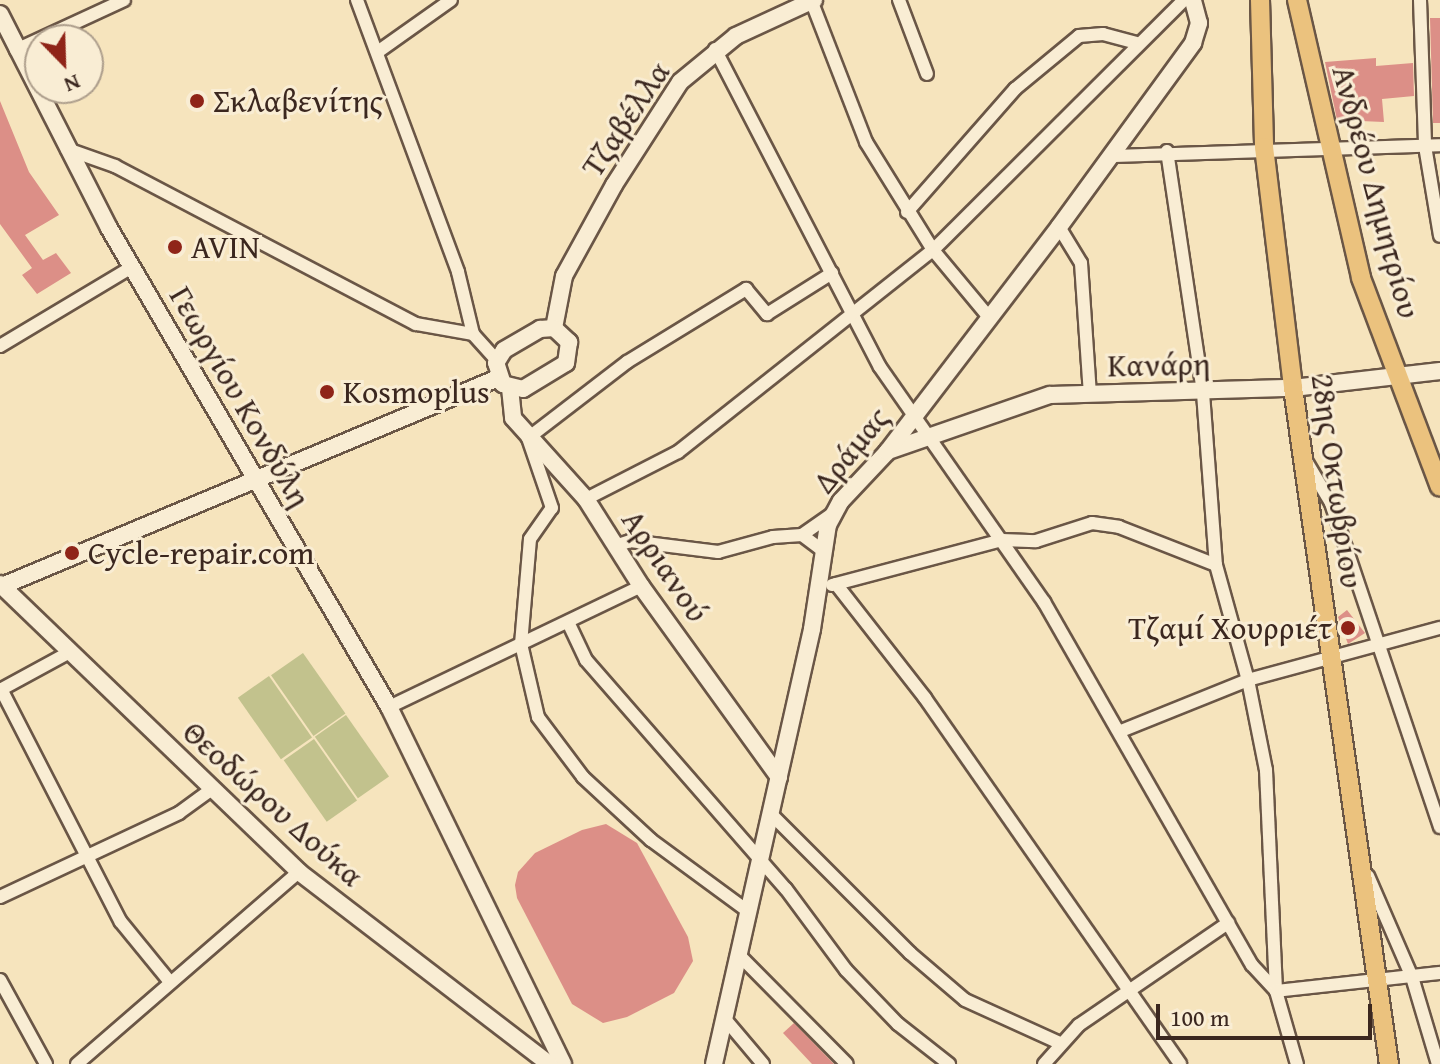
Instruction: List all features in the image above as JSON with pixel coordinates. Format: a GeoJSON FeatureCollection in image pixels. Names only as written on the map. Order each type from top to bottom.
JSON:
{"type":"FeatureCollection","features":[{"type":"Feature","properties":{"kind":"main road","name":"28ης Οκτωβρίου"},"geometry":{"type":"LineString","coordinates":[[1260,0],[1264,147],[1293,388],[1389,1064]]}},
{"type":"Feature","properties":{"kind":"main road","name":"Ανδρέου Δημητρίου"},"geometry":{"type":"LineString","coordinates":[[1297,0],[1361,278],[1440,487]]}},
{"type":"Feature","properties":{"kind":"street"},"geometry":{"type":"LineString","coordinates":[[16,50],[124,0]]}},
{"type":"Feature","properties":{"kind":"street"},"geometry":{"type":"LineString","coordinates":[[357,0],[379,51],[458,272],[473,334],[502,376],[532,386],[566,363],[569,342],[554,328],[540,329],[504,350],[502,376]]}},
{"type":"Feature","properties":{"kind":"street"},"geometry":{"type":"LineString","coordinates":[[379,51],[451,0]]}},
{"type":"Feature","properties":{"kind":"street"},"geometry":{"type":"LineString","coordinates":[[812,0],[866,142],[933,250],[988,316]]}},
{"type":"Feature","properties":{"kind":"street","name":"Τζαβέλλα"},"geometry":{"type":"LineString","coordinates":[[554,328],[564,276],[665,101],[715,49],[812,0]]}},
{"type":"Feature","properties":{"kind":"street"},"geometry":{"type":"LineString","coordinates":[[899,0],[927,74]]}},
{"type":"Feature","properties":{"kind":"street"},"geometry":{"type":"LineString","coordinates":[[586,499],[678,452],[933,250],[1136,43],[1184,0]]}},
{"type":"Feature","properties":{"kind":"street","name":"Δράμας"},"geometry":{"type":"LineString","coordinates":[[714,1064],[761,861],[817,589],[822,550],[833,513],[914,417],[1113,156],[1193,43],[1199,23],[1193,0]]}},
{"type":"Feature","properties":{"kind":"street"},"geometry":{"type":"LineString","coordinates":[[1420,0],[1425,146],[1440,236]]}},
{"type":"Feature","properties":{"kind":"street","name":"Γεωργίου Κονδύλη"},"geometry":{"type":"LineString","coordinates":[[0,14],[66,148],[132,267],[389,707],[563,1064]]}},
{"type":"Feature","properties":{"kind":"street"},"geometry":{"type":"LineString","coordinates":[[907,212],[1015,89],[1079,36],[1103,34],[1136,43]]}},
{"type":"Feature","properties":{"kind":"street"},"geometry":{"type":"LineString","coordinates":[[715,49],[853,315],[914,417],[1002,540],[1121,731],[1252,965],[1276,991]]}},
{"type":"Feature","properties":{"kind":"street"},"geometry":{"type":"LineString","coordinates":[[1113,156],[1264,147],[1440,145]]}},
{"type":"Feature","properties":{"kind":"street"},"geometry":{"type":"LineString","coordinates":[[66,148],[115,166],[416,324],[473,334]]}},
{"type":"Feature","properties":{"kind":"street"},"geometry":{"type":"LineString","coordinates":[[1167,151],[1203,393],[1216,565],[1248,680],[1266,770],[1276,991],[1297,1064]]}},
{"type":"Feature","properties":{"kind":"street"},"geometry":{"type":"LineString","coordinates":[[1059,227],[1081,263],[1090,394]]}},
{"type":"Feature","properties":{"kind":"street"},"geometry":{"type":"LineString","coordinates":[[0,346],[132,267]]}},
{"type":"Feature","properties":{"kind":"street"},"geometry":{"type":"LineString","coordinates":[[749,912],[671,855],[583,777],[538,717],[521,644],[530,539],[552,508],[528,438],[627,362],[746,289],[767,314],[832,273]]}},
{"type":"Feature","properties":{"kind":"street","name":"Κανάρη"},"geometry":{"type":"LineString","coordinates":[[887,452],[1050,395],[1203,393],[1293,388],[1440,371]]}},
{"type":"Feature","properties":{"kind":"street"},"geometry":{"type":"LineString","coordinates":[[1,586],[502,376]]}},
{"type":"Feature","properties":{"kind":"street","name":"Αρριανού"},"geometry":{"type":"LineString","coordinates":[[502,376],[513,418],[586,499],[618,545],[641,586],[779,777]]}},
{"type":"Feature","properties":{"kind":"street"},"geometry":{"type":"LineString","coordinates":[[1303,454],[1331,503],[1376,646],[1440,827]]}},
{"type":"Feature","properties":{"kind":"street"},"geometry":{"type":"LineString","coordinates":[[618,545],[630,541],[718,552],[773,537],[802,535],[833,513]]}},
{"type":"Feature","properties":{"kind":"street"},"geometry":{"type":"LineString","coordinates":[[817,589],[1002,540],[1036,541],[1092,523],[1119,527],[1216,565]]}},
{"type":"Feature","properties":{"kind":"street"},"geometry":{"type":"LineString","coordinates":[[802,535],[822,550]]}},
{"type":"Feature","properties":{"kind":"street"},"geometry":{"type":"LineString","coordinates":[[836,584],[925,698],[1126,992],[1180,1064]]}},
{"type":"Feature","properties":{"kind":"street","name":"Θεοδώρου Δούκα"},"geometry":{"type":"LineString","coordinates":[[1,586],[299,872],[528,1057],[549,1064]]}},
{"type":"Feature","properties":{"kind":"street"},"geometry":{"type":"LineString","coordinates":[[389,707],[641,586]]}},
{"type":"Feature","properties":{"kind":"street"},"geometry":{"type":"LineString","coordinates":[[568,622],[586,660],[761,861],[846,970],[898,1024],[949,1064]]}},
{"type":"Feature","properties":{"kind":"street"},"geometry":{"type":"LineString","coordinates":[[1121,731],[1248,680],[1440,628]]}},
{"type":"Feature","properties":{"kind":"street"},"geometry":{"type":"LineString","coordinates":[[70,652],[0,689],[121,922],[170,982]]}},
{"type":"Feature","properties":{"kind":"street"},"geometry":{"type":"LineString","coordinates":[[0,897],[179,813],[212,789]]}},
{"type":"Feature","properties":{"kind":"street"},"geometry":{"type":"LineString","coordinates":[[771,814],[965,1000],[1060,1043]]}},
{"type":"Feature","properties":{"kind":"street"},"geometry":{"type":"LineString","coordinates":[[1362,863],[1412,977],[1438,1064]]}},
{"type":"Feature","properties":{"kind":"street"},"geometry":{"type":"LineString","coordinates":[[77,1064],[299,872]]}},
{"type":"Feature","properties":{"kind":"street"},"geometry":{"type":"LineString","coordinates":[[1044,1064],[1060,1043],[1126,992],[1228,923]]}},
{"type":"Feature","properties":{"kind":"street"},"geometry":{"type":"LineString","coordinates":[[739,955],[847,1064]]}},
{"type":"Feature","properties":{"kind":"street"},"geometry":{"type":"LineString","coordinates":[[1276,991],[1440,973]]}},
{"type":"Feature","properties":{"kind":"street"},"geometry":{"type":"LineString","coordinates":[[0,980],[46,1064]]}},
{"type":"Feature","properties":{"kind":"street"},"geometry":{"type":"LineString","coordinates":[[725,1019],[763,1064]]}},
{"type":"Feature","properties":{"kind":"green space"},"geometry":{"type":"Polygon","coordinates":[[[303,653],[345,714],[313,736],[271,675],[303,653]]]}},
{"type":"Feature","properties":{"kind":"green space"},"geometry":{"type":"Polygon","coordinates":[[[269,676],[312,737],[281,759],[238,698],[269,676]]]}},
{"type":"Feature","properties":{"kind":"green space"},"geometry":{"type":"Polygon","coordinates":[[[346,715],[389,776],[358,798],[315,737],[346,715]]]}},
{"type":"Feature","properties":{"kind":"green space"},"geometry":{"type":"Polygon","coordinates":[[[314,739],[357,800],[327,822],[284,760],[314,739]]]}},
{"type":"Feature","properties":{"kind":"building"},"geometry":{"type":"Polygon","coordinates":[[[1430,18],[1440,18],[1440,123],[1433,123],[1430,18]]]}},
{"type":"Feature","properties":{"kind":"building"},"geometry":{"type":"Polygon","coordinates":[[[1376,58],[1376,66],[1413,63],[1414,96],[1382,99],[1384,122],[1337,120],[1325,62],[1376,58]]]}},
{"type":"Feature","properties":{"kind":"building"},"geometry":{"type":"Polygon","coordinates":[[[0,101],[29,172],[59,215],[25,235],[43,260],[56,253],[71,273],[37,294],[22,275],[32,268],[0,224],[0,101]]]}},
{"type":"Feature","properties":{"kind":"building","name":"Τζαμί Χουρριέτ"},"geometry":{"type":"Polygon","coordinates":[[[1347,610],[1365,633],[1348,644],[1338,617],[1347,610]]]}},
{"type":"Feature","properties":{"kind":"building"},"geometry":{"type":"Polygon","coordinates":[[[606,824],[637,843],[688,937],[693,961],[674,993],[627,1017],[603,1023],[572,1004],[517,898],[515,885],[518,872],[535,853],[582,830],[606,824]]]}},
{"type":"Feature","properties":{"kind":"building"},"geometry":{"type":"Polygon","coordinates":[[[794,1023],[834,1064],[812,1064],[783,1033],[794,1023]]]}},
{"type":"Feature","properties":{"kind":"place","name":"Σκλαβενίτης"},"geometry":{"type":"Point","coordinates":[197,101]}},
{"type":"Feature","properties":{"kind":"place","name":"AVIN"},"geometry":{"type":"Point","coordinates":[175,247]}},
{"type":"Feature","properties":{"kind":"place","name":"Kosmoplus"},"geometry":{"type":"Point","coordinates":[327,392]}},
{"type":"Feature","properties":{"kind":"place","name":"Cycle-repair.com"},"geometry":{"type":"Point","coordinates":[72,553]}},
{"type":"Feature","properties":{"kind":"place","name":"Τζαμί Χουρριέτ"},"geometry":{"type":"Point","coordinates":[1348,628]}}]}
